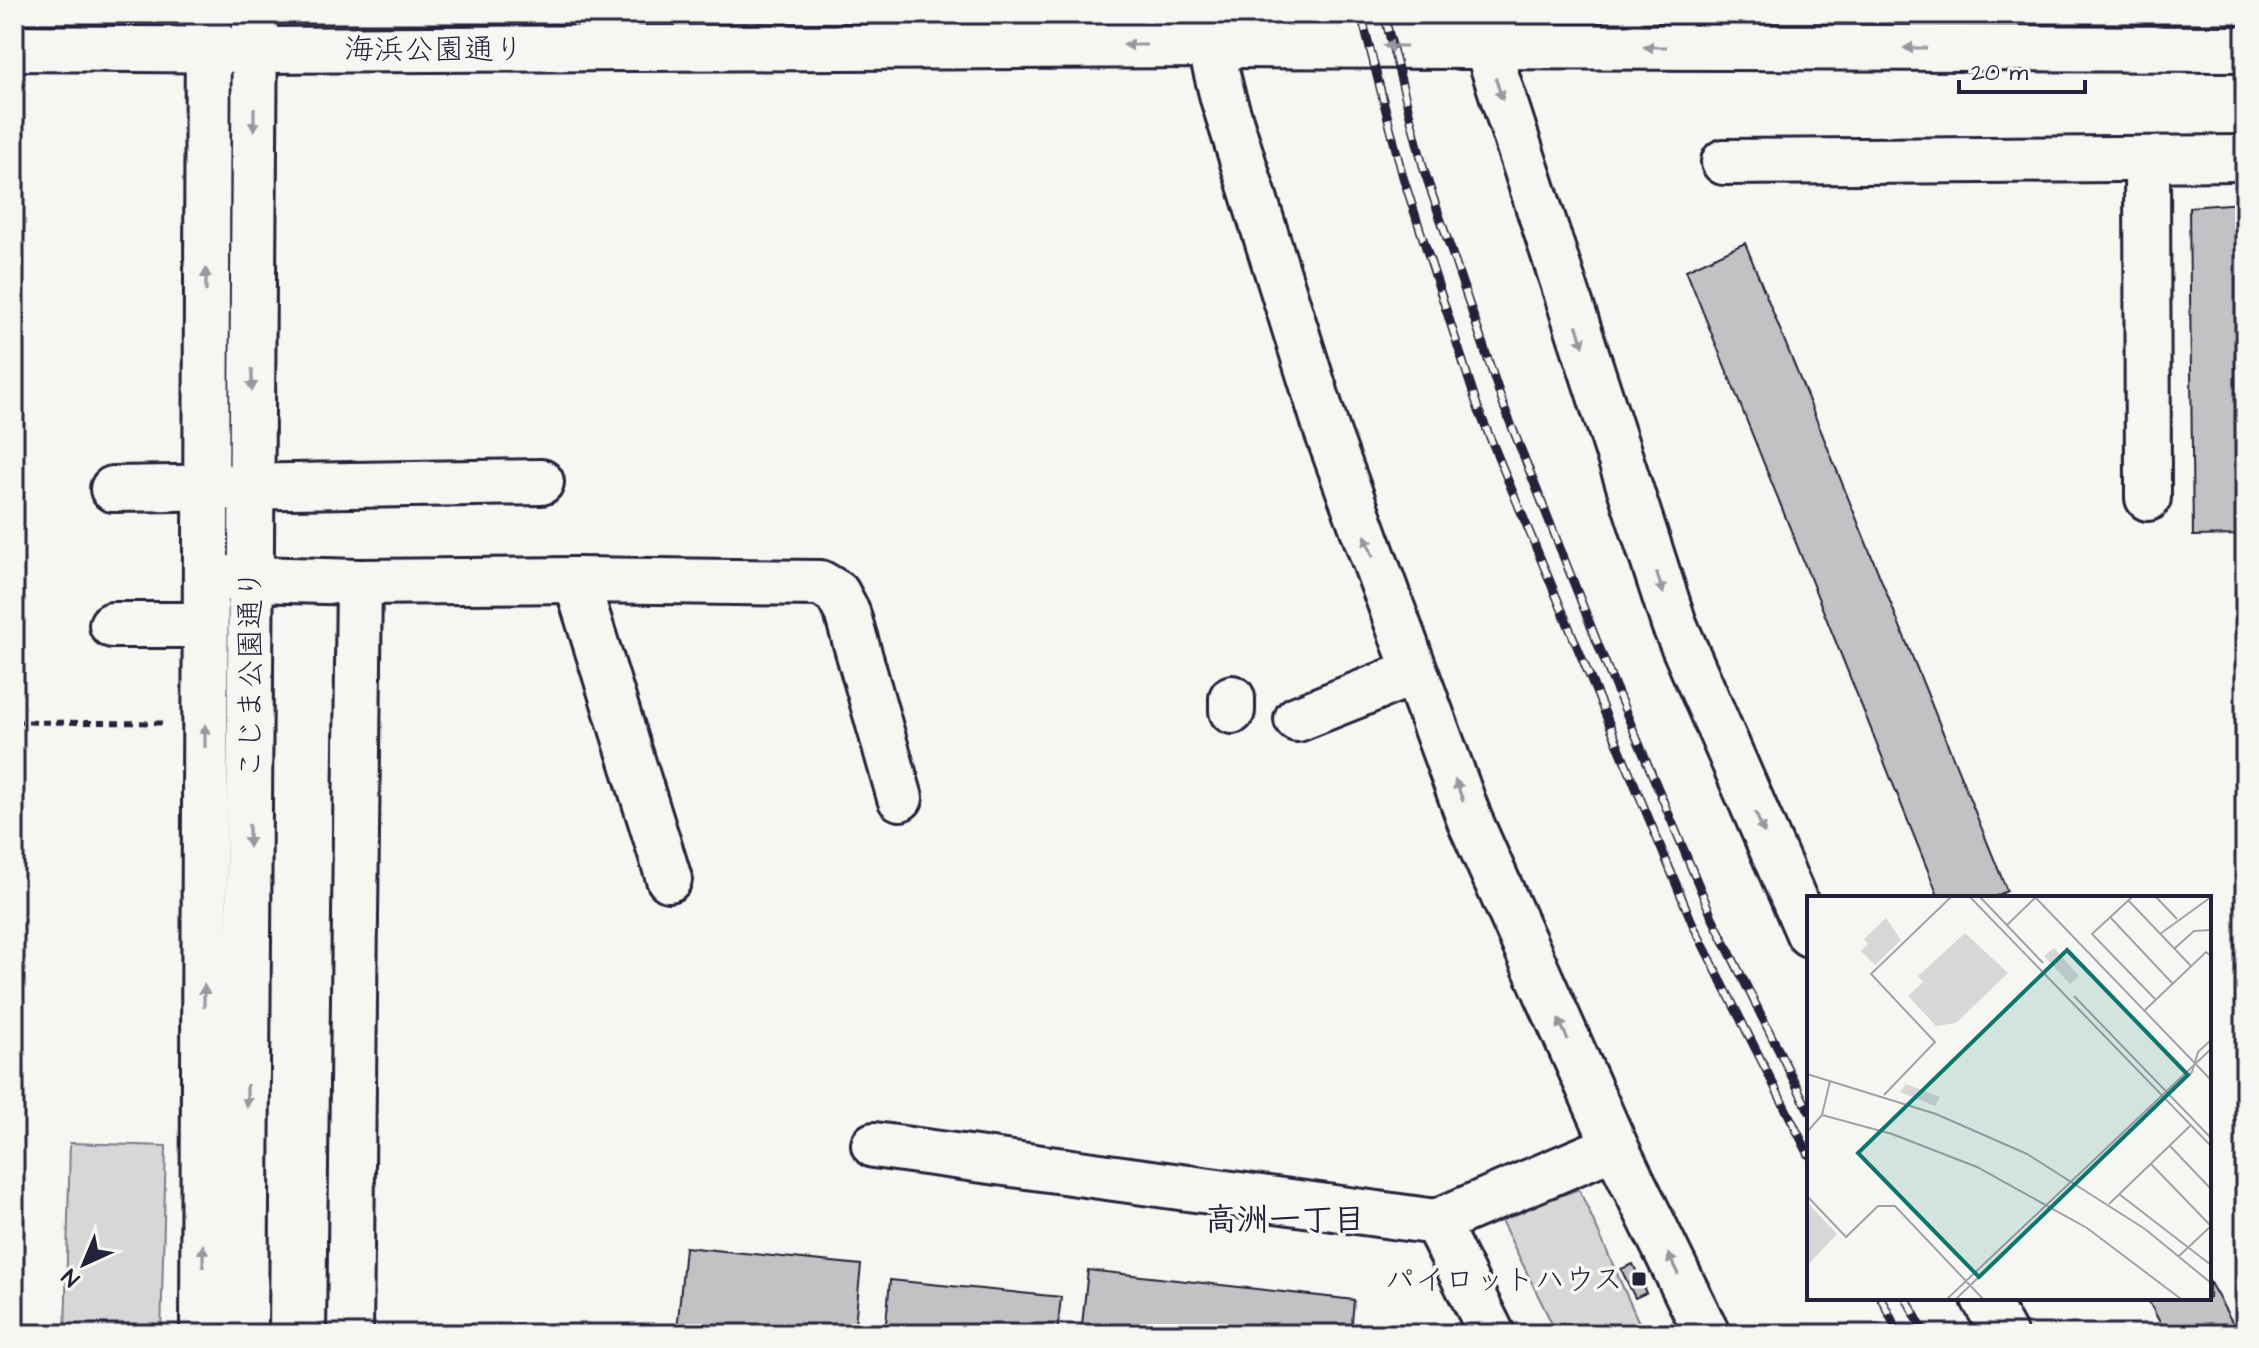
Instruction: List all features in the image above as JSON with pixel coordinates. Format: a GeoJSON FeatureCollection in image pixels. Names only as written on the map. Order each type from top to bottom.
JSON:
{"type":"FeatureCollection","features":[{"type":"Feature","properties":{"kind":"street"},"geometry":{"type":"LineString","coordinates":[[1206,30],[1228,113],[1327,431],[1470,821],[1615,1146],[1707,1334]]}},
{"type":"Feature","properties":{"kind":"street","name":"海浜公園通り"},"geometry":{"type":"LineString","coordinates":[[14,48],[207,32],[1481,30],[2245,49]]}},
{"type":"Feature","properties":{"kind":"street"},"geometry":{"type":"LineString","coordinates":[[1481,30],[1674,624],[1807,929]]}},
{"type":"Feature","properties":{"kind":"street","name":"こじま公園通り"},"geometry":{"type":"LineString","coordinates":[[203,1334],[207,32]]}},
{"type":"Feature","properties":{"kind":"street","name":"こじま公園通り"},"geometry":{"type":"LineString","coordinates":[[245,1334],[254,32]]}},
{"type":"Feature","properties":{"kind":"street"},"geometry":{"type":"LineString","coordinates":[[1724,162],[2245,158]]}},
{"type":"Feature","properties":{"kind":"street"},"geometry":{"type":"LineString","coordinates":[[2147,159],[2148,498]]}},
{"type":"Feature","properties":{"kind":"street"},"geometry":{"type":"LineString","coordinates":[[113,489],[541,482]]}},
{"type":"Feature","properties":{"kind":"street"},"geometry":{"type":"LineString","coordinates":[[205,577],[359,582],[576,580],[820,583],[837,593],[847,612],[900,798]]}},
{"type":"Feature","properties":{"kind":"street"},"geometry":{"type":"LineString","coordinates":[[576,580],[669,879]]}},
{"type":"Feature","properties":{"kind":"street"},"geometry":{"type":"LineString","coordinates":[[350,1334],[359,582]]}},
{"type":"Feature","properties":{"kind":"street"},"geometry":{"type":"LineString","coordinates":[[112,625],[205,625]]}},
{"type":"Feature","properties":{"kind":"street"},"geometry":{"type":"LineString","coordinates":[[1297,719],[1415,672]]}},
{"type":"Feature","properties":{"kind":"street"},"geometry":{"type":"LineString","coordinates":[[874,1145],[1436,1222],[1615,1146]]}},
{"type":"Feature","properties":{"kind":"street"},"geometry":{"type":"LineString","coordinates":[[1436,1222],[1492,1334]]}},
{"type":"Feature","properties":{"kind":"street"},"geometry":{"type":"LineString","coordinates":[[1985,1300],[2004,1334]]}},
{"type":"Feature","properties":{"kind":"path"},"geometry":{"type":"LineString","coordinates":[[14,722],[169,723]]}},
{"type":"Feature","properties":{"kind":"shaded area"},"geometry":{"type":"Polygon","coordinates":[[[70,1143],[166,1146],[161,1334],[65,1334],[70,1143]]]}},
{"type":"Feature","properties":{"kind":"shaded area"},"geometry":{"type":"Polygon","coordinates":[[[1579,1189],[1644,1334],[1557,1334],[1500,1218],[1579,1189]]]}},
{"type":"Feature","properties":{"kind":"building"},"geometry":{"type":"Polygon","coordinates":[[[2241,203],[2244,535],[2193,536],[2189,207],[2241,203]]]}},
{"type":"Feature","properties":{"kind":"building"},"geometry":{"type":"Polygon","coordinates":[[[1745,243],[2007,891],[1996,896],[1938,896],[1686,270],[1745,243]]]}},
{"type":"Feature","properties":{"kind":"building"},"geometry":{"type":"Polygon","coordinates":[[[685,1247],[861,1265],[854,1334],[704,1334],[677,1331],[685,1247]]]}},
{"type":"Feature","properties":{"kind":"building"},"geometry":{"type":"Polygon","coordinates":[[[1633,1264],[1646,1293],[1635,1298],[1621,1269],[1633,1264]]]}},
{"type":"Feature","properties":{"kind":"building"},"geometry":{"type":"Polygon","coordinates":[[[1088,1270],[1354,1300],[1351,1334],[1081,1334],[1088,1270]]]}},
{"type":"Feature","properties":{"kind":"building"},"geometry":{"type":"Polygon","coordinates":[[[890,1280],[1061,1297],[1057,1334],[885,1334],[890,1280]]]}},
{"type":"Feature","properties":{"kind":"building"},"geometry":{"type":"Polygon","coordinates":[[[2211,1285],[2239,1334],[2166,1334],[2148,1300],[2211,1300],[2211,1285]]]}},
{"type":"Feature","properties":{"kind":"railway"},"geometry":{"type":"LineString","coordinates":[[1361,14],[1403,177],[1479,411],[1694,927],[1807,1151]]}},
{"type":"Feature","properties":{"kind":"railway"},"geometry":{"type":"LineString","coordinates":[[1384,14],[1424,170],[1503,404],[1609,672],[1712,917],[1807,1107]]}},
{"type":"Feature","properties":{"kind":"railway"},"geometry":{"type":"LineString","coordinates":[[1882,1300],[1899,1334]]}},
{"type":"Feature","properties":{"kind":"railway"},"geometry":{"type":"LineString","coordinates":[[1907,1300],[1925,1334]]}},
{"type":"Feature","properties":{"kind":"place","name":"パイロットハウス"},"geometry":{"type":"Point","coordinates":[1639,1279]}},
{"type":"Feature","properties":{"kind":"district","name":"高洲一丁目"},"geometry":{"type":"Point","coordinates":[1285,1219]}}]}
